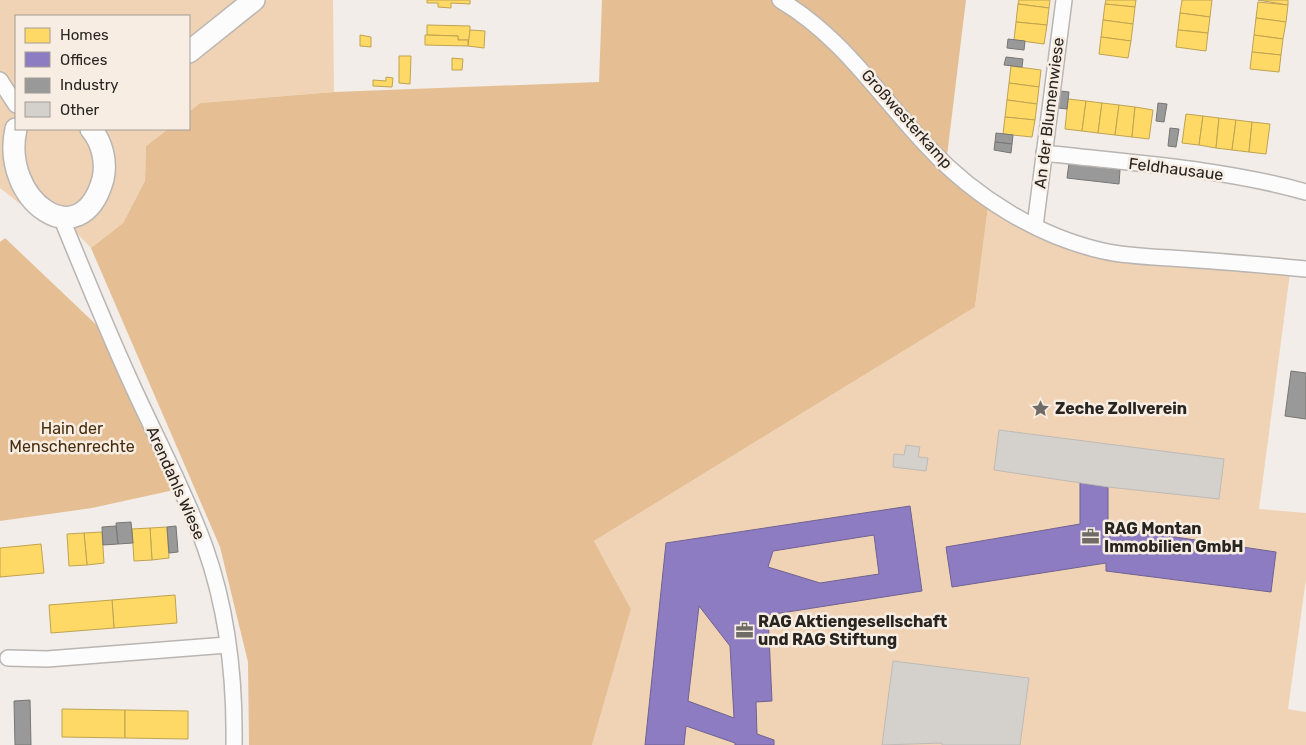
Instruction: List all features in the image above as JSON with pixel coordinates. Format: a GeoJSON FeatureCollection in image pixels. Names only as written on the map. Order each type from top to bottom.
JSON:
{"type":"FeatureCollection","features":[{"type":"Feature","properties":{"kind":"main road"},"geometry":{"type":"LineString","coordinates":[[190,51],[254,0]]}},
{"type":"Feature","properties":{"kind":"main road"},"geometry":{"type":"LineString","coordinates":[[15,130],[5,146],[1,159],[5,186],[13,199],[27,211],[42,216],[61,217],[82,209],[94,197],[100,186],[105,166],[104,155],[92,130]]}},
{"type":"Feature","properties":{"kind":"street","name":"Großwesterkamp"},"geometry":{"type":"LineString","coordinates":[[780,0],[802,13],[838,44],[909,126],[971,187],[1035,226],[1076,244],[1128,255],[1306,269]]}},
{"type":"Feature","properties":{"kind":"street","name":"An der Blumenwiese"},"geometry":{"type":"LineString","coordinates":[[1035,226],[1064,0]]}},
{"type":"Feature","properties":{"kind":"street"},"geometry":{"type":"LineString","coordinates":[[0,80],[15,104]]}},
{"type":"Feature","properties":{"kind":"street","name":"Feldhausaue"},"geometry":{"type":"LineString","coordinates":[[1044,153],[1163,166],[1271,182],[1306,192]]}},
{"type":"Feature","properties":{"kind":"street","name":"Arendahls Wiese"},"geometry":{"type":"LineString","coordinates":[[61,217],[109,335],[196,525],[217,592],[227,645],[232,683],[234,745]]}},
{"type":"Feature","properties":{"kind":"street"},"geometry":{"type":"LineString","coordinates":[[8,658],[48,658],[227,645]]}},
{"type":"Feature","properties":{"kind":"shaded area"},"geometry":{"type":"Polygon","coordinates":[[[0,0],[333,0],[334,92],[200,103],[190,111],[190,15],[15,15],[15,130],[167,130],[146,146],[145,181],[123,223],[91,248],[61,217],[35,212],[0,188],[0,0]]]}},
{"type":"Feature","properties":{"kind":"shaded area","name":"Zeche Zollverein"},"geometry":{"type":"Polygon","coordinates":[[[988,207],[1074,246],[1290,273],[1259,509],[1306,513],[1306,579],[1288,709],[1306,712],[1306,745],[592,745],[631,609],[594,541],[975,307],[988,207]]]}},
{"type":"Feature","properties":{"kind":"green space"},"geometry":{"type":"Polygon","coordinates":[[[602,0],[966,0],[945,172],[988,207],[975,307],[594,541],[631,609],[592,745],[249,745],[248,662],[220,547],[91,248],[123,223],[145,181],[146,146],[167,130],[190,130],[190,111],[200,103],[334,92],[599,82],[602,0]]]}},
{"type":"Feature","properties":{"kind":"green space","name":"Hain der Menschenrechte"},"geometry":{"type":"Polygon","coordinates":[[[5,238],[107,335],[174,490],[92,508],[0,521],[0,242],[5,238]]]}},
{"type":"Feature","properties":{"kind":"building: Homes"},"geometry":{"type":"Polygon","coordinates":[[[427,0],[470,0],[470,4],[451,3],[451,8],[438,7],[438,3],[427,3],[427,0]]]}},
{"type":"Feature","properties":{"kind":"building: Homes"},"geometry":{"type":"Polygon","coordinates":[[[1019,0],[1050,0],[1049,8],[1018,4],[1019,0]]]}},
{"type":"Feature","properties":{"kind":"building: Homes"},"geometry":{"type":"Polygon","coordinates":[[[1106,0],[1136,0],[1135,7],[1105,4],[1106,0]]]}},
{"type":"Feature","properties":{"kind":"building: Homes"},"geometry":{"type":"Polygon","coordinates":[[[1182,0],[1212,0],[1210,17],[1180,13],[1182,0]]]}},
{"type":"Feature","properties":{"kind":"building: Homes"},"geometry":{"type":"Polygon","coordinates":[[[1258,0],[1288,0],[1288,5],[1258,0]]]}},
{"type":"Feature","properties":{"kind":"building: Homes"},"geometry":{"type":"Polygon","coordinates":[[[1258,2],[1288,5],[1286,22],[1256,18],[1258,2]]]}},
{"type":"Feature","properties":{"kind":"building: Homes"},"geometry":{"type":"Polygon","coordinates":[[[1018,4],[1049,8],[1047,25],[1016,22],[1018,4]]]}},
{"type":"Feature","properties":{"kind":"building: Homes"},"geometry":{"type":"Polygon","coordinates":[[[1105,4],[1135,7],[1133,24],[1103,20],[1105,4]]]}},
{"type":"Feature","properties":{"kind":"building: Homes"},"geometry":{"type":"Polygon","coordinates":[[[1180,13],[1210,17],[1208,33],[1178,30],[1180,13]]]}},
{"type":"Feature","properties":{"kind":"building: Homes"},"geometry":{"type":"Polygon","coordinates":[[[1256,18],[1286,22],[1283,39],[1254,35],[1256,18]]]}},
{"type":"Feature","properties":{"kind":"building: Homes"},"geometry":{"type":"Polygon","coordinates":[[[1103,20],[1133,24],[1131,41],[1101,37],[1103,20]]]}},
{"type":"Feature","properties":{"kind":"building: Homes"},"geometry":{"type":"Polygon","coordinates":[[[1016,22],[1047,25],[1044,44],[1014,40],[1016,22]]]}},
{"type":"Feature","properties":{"kind":"building: Homes"},"geometry":{"type":"Polygon","coordinates":[[[427,25],[470,26],[470,40],[458,40],[458,36],[427,35],[427,25]]]}},
{"type":"Feature","properties":{"kind":"building: Homes"},"geometry":{"type":"Polygon","coordinates":[[[470,30],[485,31],[484,48],[468,46],[470,30]]]}},
{"type":"Feature","properties":{"kind":"building: Homes"},"geometry":{"type":"Polygon","coordinates":[[[1178,30],[1208,33],[1206,51],[1176,47],[1178,30]]]}},
{"type":"Feature","properties":{"kind":"building: Homes"},"geometry":{"type":"Polygon","coordinates":[[[360,35],[371,37],[371,47],[360,46],[360,35]]]}},
{"type":"Feature","properties":{"kind":"building: Homes"},"geometry":{"type":"Polygon","coordinates":[[[425,35],[458,36],[458,40],[468,40],[468,46],[425,45],[425,35]]]}},
{"type":"Feature","properties":{"kind":"building: Homes"},"geometry":{"type":"Polygon","coordinates":[[[1254,35],[1283,39],[1281,55],[1252,52],[1254,35]]]}},
{"type":"Feature","properties":{"kind":"building: Homes"},"geometry":{"type":"Polygon","coordinates":[[[1101,37],[1131,41],[1128,58],[1099,54],[1101,37]]]}},
{"type":"Feature","properties":{"kind":"building: Homes"},"geometry":{"type":"Polygon","coordinates":[[[1252,52],[1281,55],[1279,72],[1250,69],[1252,52]]]}},
{"type":"Feature","properties":{"kind":"building: Homes"},"geometry":{"type":"Polygon","coordinates":[[[399,56],[411,56],[410,84],[399,83],[399,56]]]}},
{"type":"Feature","properties":{"kind":"building: Homes"},"geometry":{"type":"Polygon","coordinates":[[[452,58],[463,59],[462,70],[452,70],[452,58]]]}},
{"type":"Feature","properties":{"kind":"building: Homes"},"geometry":{"type":"Polygon","coordinates":[[[1011,66],[1041,70],[1039,87],[1009,83],[1011,66]]]}},
{"type":"Feature","properties":{"kind":"building: Homes"},"geometry":{"type":"Polygon","coordinates":[[[386,77],[393,78],[392,87],[373,86],[373,80],[386,81],[386,77]]]}},
{"type":"Feature","properties":{"kind":"building: Homes"},"geometry":{"type":"Polygon","coordinates":[[[1009,83],[1039,87],[1037,104],[1007,100],[1009,83]]]}},
{"type":"Feature","properties":{"kind":"building: Homes"},"geometry":{"type":"Polygon","coordinates":[[[1068,99],[1086,101],[1082,131],[1065,129],[1068,99]]]}},
{"type":"Feature","properties":{"kind":"building: Homes"},"geometry":{"type":"Polygon","coordinates":[[[1007,100],[1037,104],[1035,120],[1005,117],[1007,100]]]}},
{"type":"Feature","properties":{"kind":"building: Homes"},"geometry":{"type":"Polygon","coordinates":[[[1086,101],[1102,103],[1098,133],[1082,131],[1086,101]]]}},
{"type":"Feature","properties":{"kind":"building: Homes"},"geometry":{"type":"Polygon","coordinates":[[[1102,103],[1119,105],[1115,135],[1098,133],[1102,103]]]}},
{"type":"Feature","properties":{"kind":"building: Homes"},"geometry":{"type":"Polygon","coordinates":[[[1119,105],[1135,107],[1132,137],[1115,135],[1119,105]]]}},
{"type":"Feature","properties":{"kind":"building: Homes"},"geometry":{"type":"Polygon","coordinates":[[[1135,107],[1153,110],[1149,139],[1132,137],[1135,107]]]}},
{"type":"Feature","properties":{"kind":"building: Homes"},"geometry":{"type":"Polygon","coordinates":[[[1186,114],[1203,116],[1199,145],[1182,143],[1186,114]]]}},
{"type":"Feature","properties":{"kind":"building: Homes"},"geometry":{"type":"Polygon","coordinates":[[[1203,116],[1219,118],[1216,148],[1199,145],[1203,116]]]}},
{"type":"Feature","properties":{"kind":"building: Homes"},"geometry":{"type":"Polygon","coordinates":[[[1005,117],[1035,120],[1032,137],[1003,134],[1005,117]]]}},
{"type":"Feature","properties":{"kind":"building: Homes"},"geometry":{"type":"Polygon","coordinates":[[[1219,118],[1236,120],[1232,150],[1216,148],[1219,118]]]}},
{"type":"Feature","properties":{"kind":"building: Homes"},"geometry":{"type":"Polygon","coordinates":[[[1236,120],[1252,122],[1249,152],[1232,150],[1236,120]]]}},
{"type":"Feature","properties":{"kind":"building: Homes"},"geometry":{"type":"Polygon","coordinates":[[[1252,122],[1270,124],[1266,154],[1249,152],[1252,122]]]}},
{"type":"Feature","properties":{"kind":"building: Homes"},"geometry":{"type":"Polygon","coordinates":[[[167,527],[169,558],[152,560],[150,528],[167,527]]]}},
{"type":"Feature","properties":{"kind":"building: Homes"},"geometry":{"type":"Polygon","coordinates":[[[150,528],[152,560],[134,561],[132,529],[150,528]]]}},
{"type":"Feature","properties":{"kind":"building: Homes"},"geometry":{"type":"Polygon","coordinates":[[[102,532],[104,563],[87,565],[84,533],[102,532]]]}},
{"type":"Feature","properties":{"kind":"building: Homes"},"geometry":{"type":"Polygon","coordinates":[[[84,533],[87,565],[69,566],[67,534],[84,533]]]}},
{"type":"Feature","properties":{"kind":"building: Homes"},"geometry":{"type":"Polygon","coordinates":[[[41,544],[44,573],[0,577],[0,548],[41,544]]]}},
{"type":"Feature","properties":{"kind":"building: Homes"},"geometry":{"type":"Polygon","coordinates":[[[175,595],[177,623],[114,628],[112,600],[175,595]]]}},
{"type":"Feature","properties":{"kind":"building: Homes"},"geometry":{"type":"Polygon","coordinates":[[[112,600],[114,628],[51,633],[49,605],[112,600]]]}},
{"type":"Feature","properties":{"kind":"building: Homes"},"geometry":{"type":"Polygon","coordinates":[[[62,709],[125,710],[125,738],[62,737],[62,709]]]}},
{"type":"Feature","properties":{"kind":"building: Homes"},"geometry":{"type":"Polygon","coordinates":[[[125,710],[188,711],[188,739],[125,738],[125,710]]]}},
{"type":"Feature","properties":{"kind":"building: Offices","name":"RAG Montan Immobilien GmbH"},"geometry":{"type":"Polygon","coordinates":[[[1080,483],[1108,487],[1108,527],[1276,552],[1271,592],[1106,571],[1106,563],[952,587],[946,547],[1080,524],[1080,483]]]}},
{"type":"Feature","properties":{"kind":"building: Offices","name":"RAG Aktiengesellschaft und RAG Stiftung"},"geometry":{"type":"Polygon","coordinates":[[[910,506],[922,591],[768,615],[772,701],[756,702],[757,734],[774,740],[774,745],[735,745],[735,743],[686,726],[684,745],[645,745],[666,543],[910,506]],[[874,535],[773,551],[768,567],[820,583],[879,574],[874,535]],[[699,606],[688,701],[734,718],[730,646],[699,606]]]}},
{"type":"Feature","properties":{"kind":"building: Industry"},"geometry":{"type":"Polygon","coordinates":[[[1008,39],[1025,41],[1024,50],[1007,48],[1008,39]]]}},
{"type":"Feature","properties":{"kind":"building: Industry"},"geometry":{"type":"Polygon","coordinates":[[[1006,57],[1023,59],[1022,67],[1004,65],[1006,57]]]}},
{"type":"Feature","properties":{"kind":"building: Industry"},"geometry":{"type":"Polygon","coordinates":[[[1060,91],[1069,92],[1067,109],[1058,108],[1060,91]]]}},
{"type":"Feature","properties":{"kind":"building: Industry"},"geometry":{"type":"Polygon","coordinates":[[[1158,103],[1167,104],[1164,122],[1156,121],[1158,103]]]}},
{"type":"Feature","properties":{"kind":"building: Industry"},"geometry":{"type":"Polygon","coordinates":[[[1170,128],[1179,129],[1176,147],[1168,146],[1170,128]]]}},
{"type":"Feature","properties":{"kind":"building: Industry"},"geometry":{"type":"Polygon","coordinates":[[[996,133],[1013,135],[1012,144],[995,142],[996,133]]]}},
{"type":"Feature","properties":{"kind":"building: Industry"},"geometry":{"type":"Polygon","coordinates":[[[995,142],[1012,144],[1011,153],[994,150],[995,142]]]}},
{"type":"Feature","properties":{"kind":"building: Industry"},"geometry":{"type":"Polygon","coordinates":[[[1069,163],[1120,170],[1119,184],[1067,178],[1069,163]]]}},
{"type":"Feature","properties":{"kind":"building: Industry"},"geometry":{"type":"Polygon","coordinates":[[[1291,371],[1306,373],[1306,419],[1285,416],[1291,371]]]}},
{"type":"Feature","properties":{"kind":"building: Industry"},"geometry":{"type":"Polygon","coordinates":[[[131,522],[133,543],[118,544],[116,523],[131,522]]]}},
{"type":"Feature","properties":{"kind":"building: Industry"},"geometry":{"type":"Polygon","coordinates":[[[116,526],[118,544],[103,545],[102,527],[116,526]]]}},
{"type":"Feature","properties":{"kind":"building: Industry"},"geometry":{"type":"Polygon","coordinates":[[[176,526],[178,552],[169,553],[167,527],[176,526]]]}},
{"type":"Feature","properties":{"kind":"building: Industry"},"geometry":{"type":"Polygon","coordinates":[[[30,700],[31,745],[15,745],[14,701],[30,700]]]}},
{"type":"Feature","properties":{"kind":"building: Other"},"geometry":{"type":"Polygon","coordinates":[[[999,430],[1224,459],[1219,499],[1108,487],[994,470],[999,430]]]}},
{"type":"Feature","properties":{"kind":"building: Other"},"geometry":{"type":"Polygon","coordinates":[[[906,445],[920,447],[918,457],[928,458],[926,471],[893,467],[894,454],[904,455],[906,445]]]}},
{"type":"Feature","properties":{"kind":"building: Other"},"geometry":{"type":"Polygon","coordinates":[[[893,661],[1029,678],[1020,745],[942,745],[942,743],[882,745],[893,661]]]}},
{"type":"Feature","properties":{"kind":"place","name":"Zeche Zollverein"},"geometry":{"type":"Point","coordinates":[1041,408]}},
{"type":"Feature","properties":{"kind":"place","name":"RAG Montan Immobilien GmbH"},"geometry":{"type":"Point","coordinates":[1090,537]}},
{"type":"Feature","properties":{"kind":"place","name":"RAG Aktiengesellschaft und RAG Stiftung"},"geometry":{"type":"Point","coordinates":[744,630]}}]}
